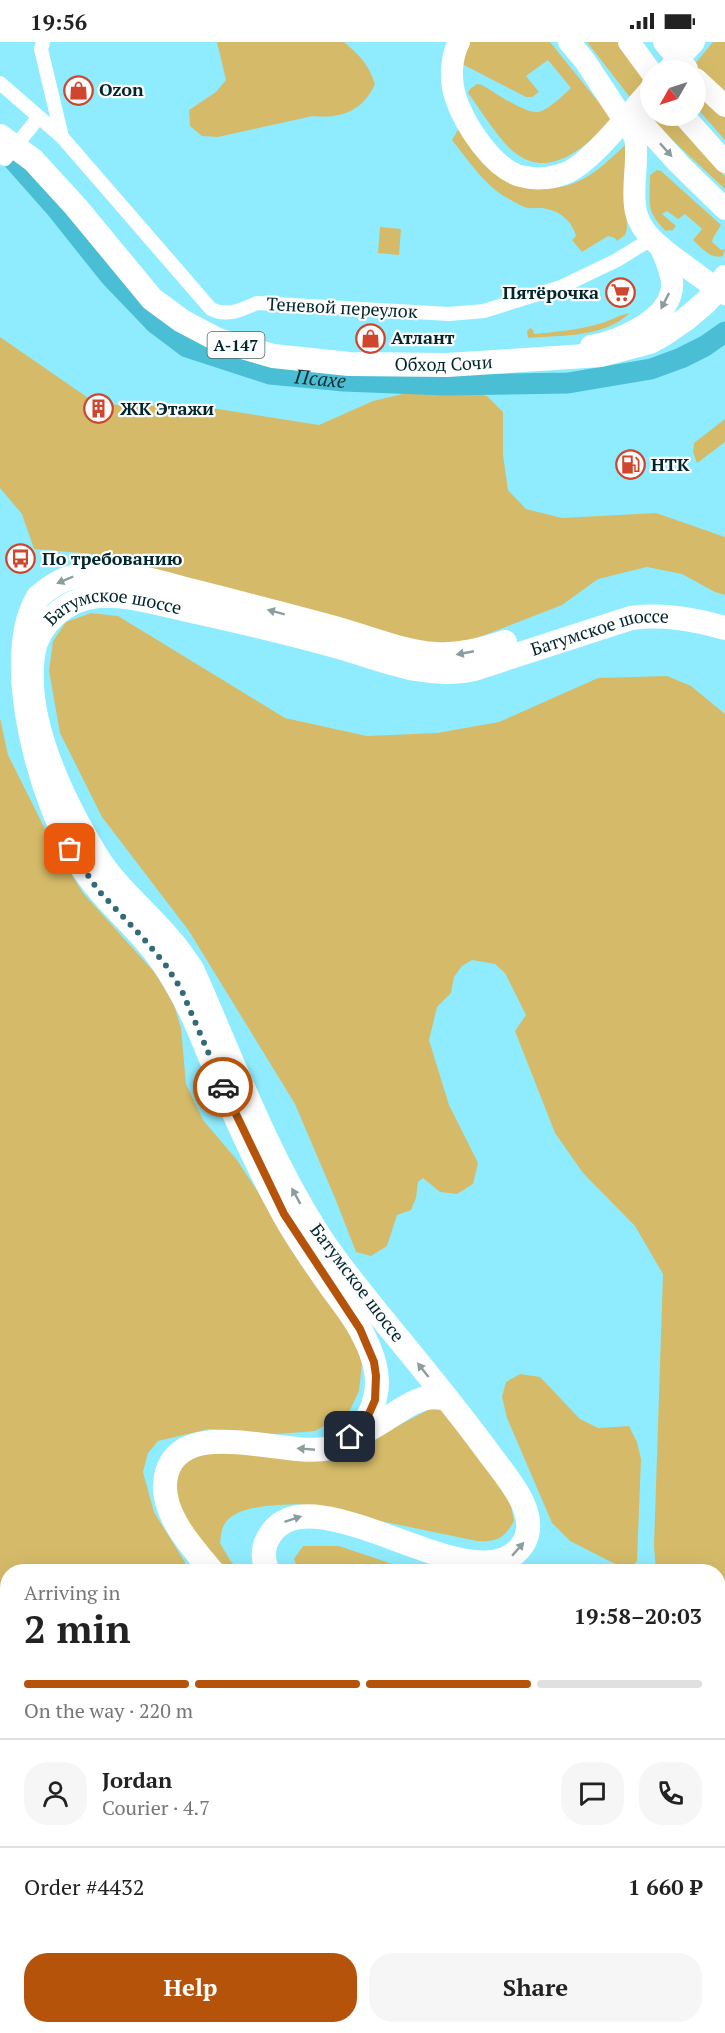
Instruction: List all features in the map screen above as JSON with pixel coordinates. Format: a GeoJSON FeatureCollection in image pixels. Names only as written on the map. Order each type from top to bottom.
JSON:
{"type":"FeatureCollection","features":[{"type":"Feature","properties":{"kind":"highway","name":"Обход Сочи"},"geometry":{"type":"LineString","coordinates":[[2,150],[33,160],[76,207],[152,299],[182,321],[218,340],[273,356],[349,364],[447,365],[601,355],[650,342],[686,319],[720,293]]}},
{"type":"Feature","properties":{"kind":"highway","name":"Батумское шоссе"},"geometry":{"type":"LineString","coordinates":[[207,1564],[173,1519],[165,1494],[166,1475],[173,1459],[183,1450],[199,1443],[247,1443],[315,1450],[334,1447],[350,1437],[364,1421],[375,1400],[374,1362],[360,1329],[284,1214],[238,1121],[181,989],[165,964],[83,870],[53,818],[19,734],[12,698],[11,650],[14,633],[35,600],[54,585],[74,576],[96,574],[156,581],[415,651],[435,654],[456,655],[477,650],[604,610],[653,600],[676,600],[720,622]]}},
{"type":"Feature","properties":{"kind":"highway","name":"Батумское шоссе"},"geometry":{"type":"LineString","coordinates":[[265,1564],[264,1543],[272,1531],[297,1516],[309,1515],[342,1521],[412,1546],[473,1562],[493,1562],[511,1557],[519,1550],[526,1538],[528,1520],[522,1502],[488,1452],[344,1271],[315,1229],[275,1156],[192,969],[173,943],[116,882],[76,821],[40,731],[31,682],[34,646],[46,624],[60,610],[78,601],[96,596],[143,601],[245,622],[399,666],[438,673],[474,669],[631,618],[681,617],[720,622]]}},
{"type":"Feature","properties":{"kind":"highway"},"geometry":{"type":"LineString","coordinates":[[350,1437],[369,1431],[405,1407],[431,1397],[447,1399]]}},
{"type":"Feature","properties":{"kind":"main road"},"geometry":{"type":"LineString","coordinates":[[459,42],[452,68],[455,95],[475,135],[486,151],[505,168],[524,177],[546,178],[567,173],[588,158],[640,101]]}},
{"type":"Feature","properties":{"kind":"main road"},"geometry":{"type":"LineString","coordinates":[[629,42],[642,60]]}},
{"type":"Feature","properties":{"kind":"main road"},"geometry":{"type":"LineString","coordinates":[[664,42],[679,60]]}},
{"type":"Feature","properties":{"kind":"main road"},"geometry":{"type":"LineString","coordinates":[[677,60],[693,43]]}},
{"type":"Feature","properties":{"kind":"main road"},"geometry":{"type":"LineString","coordinates":[[576,48],[679,164],[725,209]]}},
{"type":"Feature","properties":{"kind":"main road","name":"А-147"},"geometry":{"type":"LineString","coordinates":[[576,48],[635,136],[638,149],[634,192],[637,218],[656,242],[720,293]]}},
{"type":"Feature","properties":{"kind":"main road"},"geometry":{"type":"LineString","coordinates":[[706,88],[725,106]]}},
{"type":"Feature","properties":{"kind":"main road"},"geometry":{"type":"LineString","coordinates":[[693,126],[725,162]]}},
{"type":"Feature","properties":{"kind":"main road"},"geometry":{"type":"LineString","coordinates":[[556,359],[565,352],[626,336],[657,315],[667,302],[672,283],[667,262],[656,242]]}},
{"type":"Feature","properties":{"kind":"street","name":"Теневой переулок"},"geometry":{"type":"LineString","coordinates":[[43,42],[41,49],[63,137]]}},
{"type":"Feature","properties":{"kind":"street","name":"Теневой переулок"},"geometry":{"type":"LineString","coordinates":[[0,82],[63,137],[211,309],[220,314],[235,312],[257,303],[449,314],[484,311],[561,288],[656,242]]}},
{"type":"Feature","properties":{"kind":"street"},"geometry":{"type":"LineString","coordinates":[[2,150],[39,117]]}},
{"type":"Feature","properties":{"kind":"shaded area"},"geometry":{"type":"Polygon","coordinates":[[[217,42],[344,42],[363,60],[375,84],[364,101],[342,114],[313,116],[218,137],[202,136],[190,126],[189,110],[216,92],[226,80],[217,42]]]}},
{"type":"Feature","properties":{"kind":"shaded area"},"geometry":{"type":"Polygon","coordinates":[[[466,42],[550,42],[613,120],[580,149],[568,156],[541,163],[528,160],[514,152],[502,140],[468,93],[470,89],[477,84],[482,85],[517,106],[537,112],[550,106],[571,88],[548,60],[526,76],[539,92],[532,97],[526,97],[460,63],[466,42]]]}},
{"type":"Feature","properties":{"kind":"shaded area"},"geometry":{"type":"Polygon","coordinates":[[[587,42],[618,42],[640,73],[640,107],[587,42]]]}},
{"type":"Feature","properties":{"kind":"shaded area"},"geometry":{"type":"Polygon","coordinates":[[[713,42],[725,42],[725,96],[706,77],[706,60],[698,60],[713,42]]]}},
{"type":"Feature","properties":{"kind":"shaded area"},"geometry":{"type":"Polygon","coordinates":[[[706,98],[725,116],[725,140],[706,118],[706,98]]]}},
{"type":"Feature","properties":{"kind":"shaded area"},"geometry":{"type":"Polygon","coordinates":[[[458,123],[535,188],[563,187],[585,178],[625,145],[627,229],[625,235],[617,241],[608,236],[582,252],[572,240],[576,236],[572,226],[562,215],[545,208],[522,206],[502,195],[486,181],[452,140],[458,130],[458,123]]]}},
{"type":"Feature","properties":{"kind":"shaded area"},"geometry":{"type":"Polygon","coordinates":[[[658,126],[681,126],[725,177],[725,189],[658,126]]]}},
{"type":"Feature","properties":{"kind":"shaded area"},"geometry":{"type":"Polygon","coordinates":[[[657,170],[661,171],[721,225],[712,242],[721,250],[725,249],[723,256],[711,255],[693,240],[702,229],[685,214],[678,219],[667,211],[662,214],[676,226],[672,231],[666,231],[659,224],[650,206],[650,175],[657,170]]]}},
{"type":"Feature","properties":{"kind":"shaded area"},"geometry":{"type":"Polygon","coordinates":[[[380,227],[401,229],[399,255],[378,253],[380,227]]]}},
{"type":"Feature","properties":{"kind":"shaded area"},"geometry":{"type":"Polygon","coordinates":[[[630,313],[608,327],[595,331],[528,338],[527,331],[530,328],[534,334],[573,330],[600,324],[630,313]]]}},
{"type":"Feature","properties":{"kind":"shaded area"},"geometry":{"type":"Polygon","coordinates":[[[0,337],[97,404],[212,408],[319,425],[373,401],[440,385],[487,396],[503,412],[503,455],[508,490],[526,509],[562,518],[656,513],[725,537],[725,595],[682,574],[647,567],[598,579],[562,605],[472,640],[432,647],[92,554],[34,549],[22,514],[0,488],[0,337]]]}},
{"type":"Feature","properties":{"kind":"shaded area"},"geometry":{"type":"Polygon","coordinates":[[[725,419],[725,442],[697,463],[693,452],[694,443],[725,419]]]}},
{"type":"Feature","properties":{"kind":"shaded area"},"geometry":{"type":"Polygon","coordinates":[[[91,613],[118,616],[285,718],[367,736],[437,733],[499,722],[598,678],[667,676],[691,686],[725,714],[725,1564],[655,1564],[654,1546],[663,1274],[635,1226],[583,1173],[555,1133],[515,1031],[526,1015],[505,973],[495,964],[472,960],[462,966],[454,977],[451,993],[437,1007],[429,1040],[449,1105],[478,1163],[473,1184],[457,1194],[440,1192],[423,1178],[418,1182],[416,1198],[411,1210],[397,1215],[387,1246],[371,1256],[356,1252],[295,1104],[189,931],[102,817],[60,733],[49,671],[53,641],[66,622],[91,613]]]}},
{"type":"Feature","properties":{"kind":"shaded area"},"geometry":{"type":"Polygon","coordinates":[[[0,718],[8,755],[51,841],[83,893],[156,974],[174,1005],[181,1028],[186,1084],[203,1120],[237,1160],[314,1278],[357,1345],[362,1364],[359,1391],[349,1412],[315,1431],[277,1434],[209,1429],[158,1441],[148,1453],[143,1472],[154,1512],[186,1564],[0,1564],[0,718]]]}},
{"type":"Feature","properties":{"kind":"shaded area"},"geometry":{"type":"Polygon","coordinates":[[[520,1374],[540,1377],[580,1419],[598,1428],[629,1426],[637,1442],[641,1459],[637,1561],[634,1564],[615,1564],[570,1541],[552,1523],[507,1418],[502,1397],[506,1382],[520,1374]]]}},
{"type":"Feature","properties":{"kind":"shaded area"},"geometry":{"type":"Polygon","coordinates":[[[440,1409],[449,1414],[510,1501],[514,1521],[503,1536],[490,1541],[477,1541],[298,1504],[257,1507],[229,1518],[224,1525],[220,1543],[233,1564],[214,1564],[175,1507],[174,1474],[195,1451],[371,1440],[428,1410],[440,1409]]]}},
{"type":"Feature","properties":{"kind":"shaded area"},"geometry":{"type":"Polygon","coordinates":[[[303,1546],[339,1546],[392,1564],[296,1564],[294,1559],[303,1546]]]}},
{"type":"Feature","properties":{"kind":"waterway","name":"Псахе"},"geometry":{"type":"LineString","coordinates":[[0,145],[55,207],[110,276],[155,323],[187,347],[270,374],[344,381],[445,385],[568,383],[651,369],[681,358],[705,346],[725,332]]}},
{"type":"Feature","properties":{"kind":"way so far"},"geometry":{"type":"LineString","coordinates":[[70,849],[98,890],[165,964],[181,989],[223,1087]]}},
{"type":"Feature","properties":{"kind":"place","name":"Ozon"},"geometry":{"type":"Point","coordinates":[78,90]}},
{"type":"Feature","properties":{"kind":"place","name":"Пятёрочка"},"geometry":{"type":"Point","coordinates":[620,293]}},
{"type":"Feature","properties":{"kind":"place","name":"Атлант"},"geometry":{"type":"Point","coordinates":[370,338]}},
{"type":"Feature","properties":{"kind":"place","name":"ЖК Этажи"},"geometry":{"type":"Point","coordinates":[99,409]}},
{"type":"Feature","properties":{"kind":"place","name":"НТК"},"geometry":{"type":"Point","coordinates":[630,465]}},
{"type":"Feature","properties":{"kind":"place","name":"По требованию"},"geometry":{"type":"Point","coordinates":[21,559]}},
{"type":"Feature","properties":{"kind":"route"},"geometry":{"type":"LineString","coordinates":[[223,1087],[284,1214],[360,1329],[374,1362],[375,1400],[368,1416],[350,1437]]}}]}
